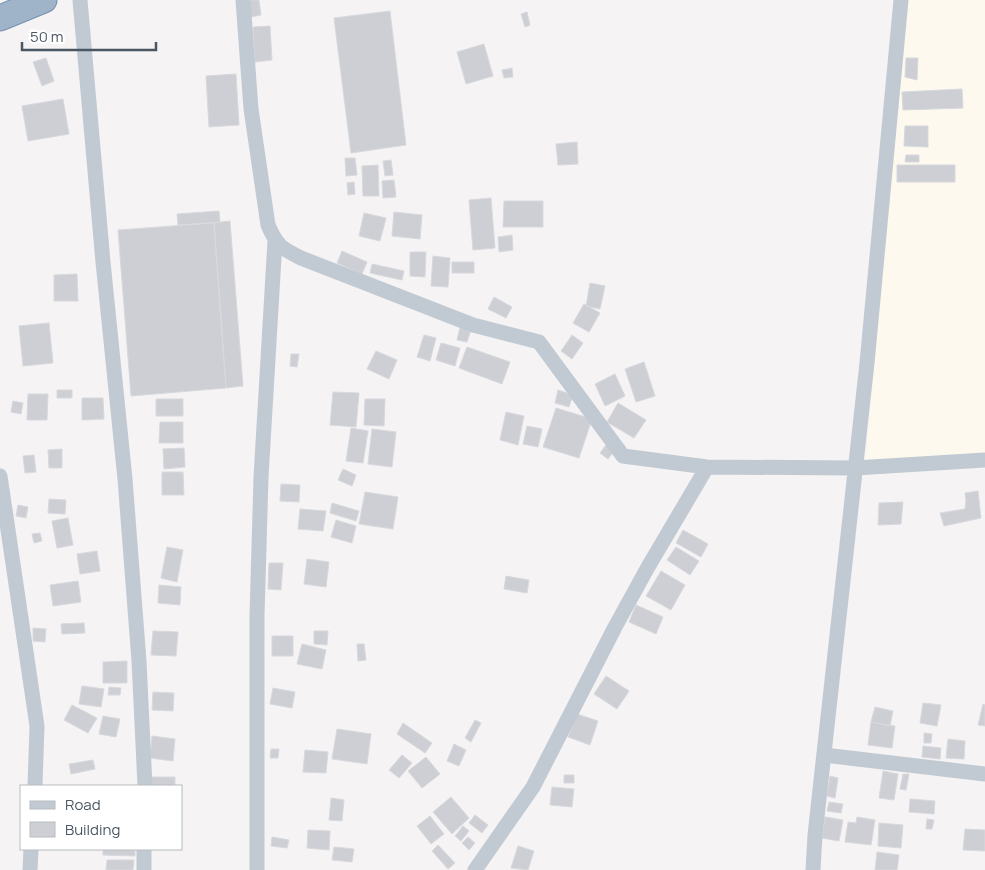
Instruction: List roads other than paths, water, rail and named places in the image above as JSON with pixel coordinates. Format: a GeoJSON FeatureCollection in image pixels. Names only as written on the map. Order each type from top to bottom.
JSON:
{"type":"FeatureCollection","features":[{"type":"Feature","properties":{"kind":"highway"},"geometry":{"type":"LineString","coordinates":[[0,18],[44,0]]}},
{"type":"Feature","properties":{"kind":"street"},"geometry":{"type":"LineString","coordinates":[[80,0],[103,262],[125,479],[139,661],[145,785]]}},
{"type":"Feature","properties":{"kind":"street"},"geometry":{"type":"LineString","coordinates":[[243,0],[251,109],[268,225],[275,241],[287,251],[474,324],[539,342],[623,456],[707,467],[856,468],[985,460]]}},
{"type":"Feature","properties":{"kind":"street"},"geometry":{"type":"LineString","coordinates":[[813,870],[815,834],[856,468],[901,0]]}},
{"type":"Feature","properties":{"kind":"street"},"geometry":{"type":"LineString","coordinates":[[257,870],[256,616],[261,477],[275,241]]}},
{"type":"Feature","properties":{"kind":"street"},"geometry":{"type":"LineString","coordinates":[[475,870],[533,787],[615,627],[707,467]]}},
{"type":"Feature","properties":{"kind":"street"},"geometry":{"type":"LineString","coordinates":[[0,476],[38,726],[34,785]]}},
{"type":"Feature","properties":{"kind":"street"},"geometry":{"type":"LineString","coordinates":[[824,755],[985,774]]}},
{"type":"Feature","properties":{"kind":"street"},"geometry":{"type":"LineString","coordinates":[[30,870],[32,850]]}},
{"type":"Feature","properties":{"kind":"street"},"geometry":{"type":"LineString","coordinates":[[144,850],[144,870]]}}]}
